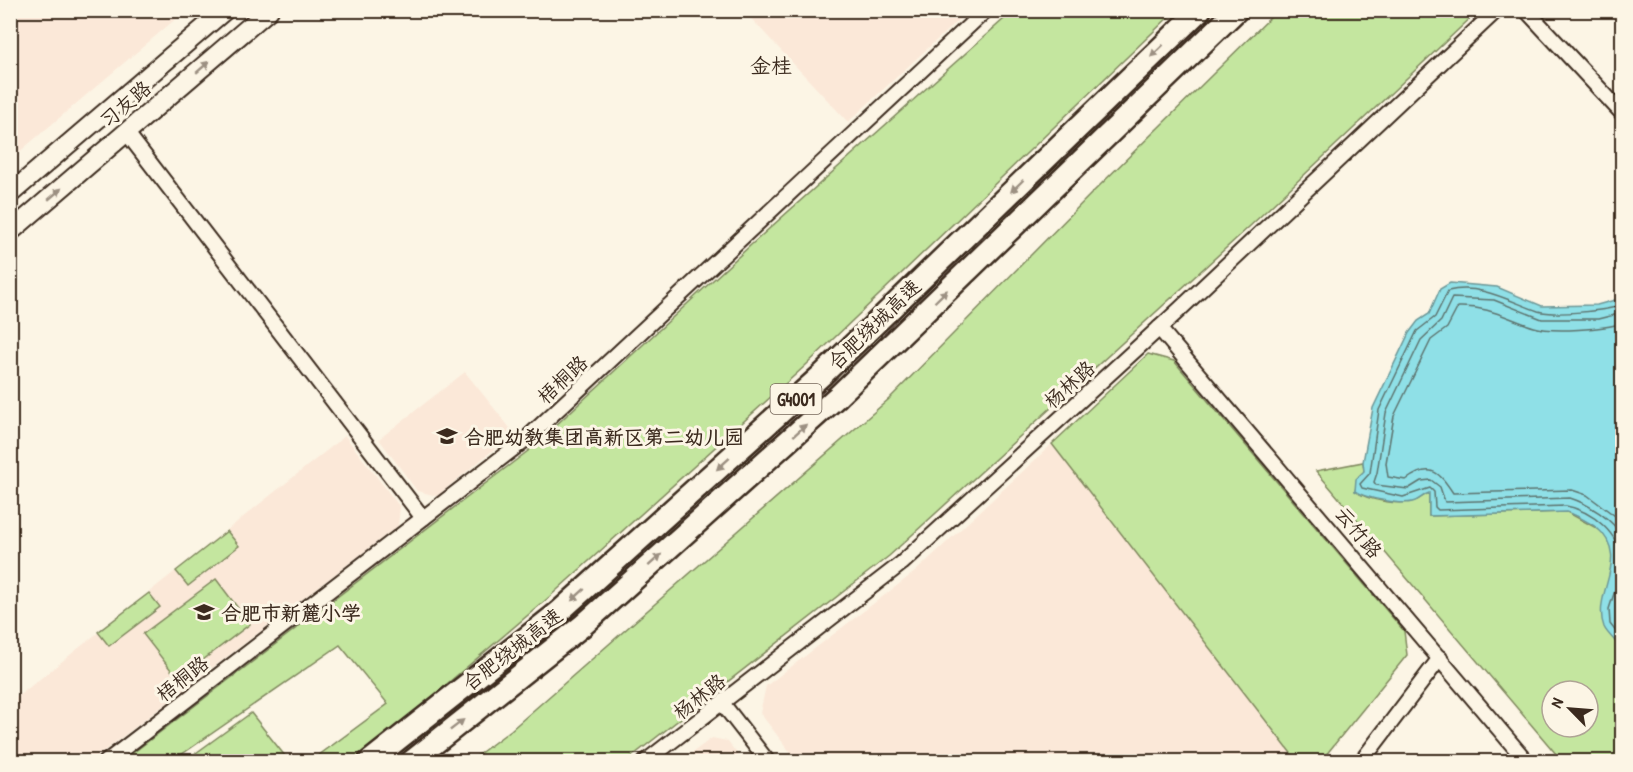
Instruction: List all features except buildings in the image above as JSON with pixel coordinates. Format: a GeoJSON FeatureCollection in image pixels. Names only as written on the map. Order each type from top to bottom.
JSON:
{"type":"FeatureCollection","features":[{"type":"Feature","properties":{"kind":"highway","name":"合肥绕城高速"},"geometry":{"type":"LineString","coordinates":[[369,762],[559,612],[744,446],[823,374],[1200,10]]}},
{"type":"Feature","properties":{"kind":"highway","name":"合肥绕城高速"},"geometry":{"type":"LineString","coordinates":[[411,762],[582,626],[838,396],[1237,10]]}},
{"type":"Feature","properties":{"kind":"main road","name":"习友路"},"geometry":{"type":"LineString","coordinates":[[10,194],[225,10]]}},
{"type":"Feature","properties":{"kind":"main road","name":"习友路"},"geometry":{"type":"LineString","coordinates":[[10,232],[269,10]]}},
{"type":"Feature","properties":{"kind":"street","name":"梧桐路"},"geometry":{"type":"LineString","coordinates":[[106,762],[526,439],[986,10]]}},
{"type":"Feature","properties":{"kind":"street","name":"杨林路"},"geometry":{"type":"LineString","coordinates":[[645,762],[902,563],[1159,328],[1497,10]]}},
{"type":"Feature","properties":{"kind":"street"},"geometry":{"type":"LineString","coordinates":[[1526,10],[1623,113]]}},
{"type":"Feature","properties":{"kind":"street"},"geometry":{"type":"LineString","coordinates":[[127,133],[423,518]]}},
{"type":"Feature","properties":{"kind":"street","name":"云竹路"},"geometry":{"type":"LineString","coordinates":[[1159,328],[1527,762]]}},
{"type":"Feature","properties":{"kind":"street"},"geometry":{"type":"LineString","coordinates":[[1361,762],[1440,658]]}},
{"type":"Feature","properties":{"kind":"street"},"geometry":{"type":"LineString","coordinates":[[722,703],[768,762]]}},
{"type":"Feature","properties":{"kind":"shaded area"},"geometry":{"type":"Polygon","coordinates":[[[11,10],[185,10],[185,11],[11,159],[11,10]]]}},
{"type":"Feature","properties":{"kind":"shaded area"},"geometry":{"type":"Polygon","coordinates":[[[744,11],[968,11],[848,122],[744,11]]]}},
{"type":"Feature","properties":{"kind":"shaded area","name":"合肥幼教集团高新区第二幼儿园"},"geometry":{"type":"Polygon","coordinates":[[[465,372],[514,433],[437,496],[417,491],[379,439],[465,372]]]}},
{"type":"Feature","properties":{"kind":"shaded area","name":"合肥市新麓小学"},"geometry":{"type":"Polygon","coordinates":[[[345,436],[400,507],[398,526],[91,761],[18,761],[11,751],[11,702],[345,436]]]}},
{"type":"Feature","properties":{"kind":"shaded area"},"geometry":{"type":"Polygon","coordinates":[[[1052,444],[1297,761],[797,761],[760,713],[766,686],[916,571],[1052,444]]]}},
{"type":"Feature","properties":{"kind":"shaded area"},"geometry":{"type":"Polygon","coordinates":[[[712,738],[727,741],[743,761],[681,761],[712,738]]]}},
{"type":"Feature","properties":{"kind":"green space"},"geometry":{"type":"Polygon","coordinates":[[[1013,11],[1175,11],[805,366],[547,599],[356,761],[311,761],[388,704],[340,645],[172,761],[121,762],[528,451],[752,244],[1013,11]]]}},
{"type":"Feature","properties":{"kind":"green space"},"geometry":{"type":"Polygon","coordinates":[[[1277,11],[1478,11],[1249,227],[889,556],[626,761],[470,761],[511,730],[889,399],[1093,192],[1277,11]]]}},
{"type":"Feature","properties":{"kind":"green space"},"geometry":{"type":"Polygon","coordinates":[[[1148,354],[1174,361],[1404,631],[1407,655],[1321,761],[1297,761],[1052,444],[1148,354]]]}},
{"type":"Feature","properties":{"kind":"green space"},"geometry":{"type":"Polygon","coordinates":[[[1363,462],[1364,472],[1359,476],[1355,491],[1376,500],[1410,502],[1429,493],[1429,516],[1567,512],[1600,530],[1610,540],[1617,566],[1603,608],[1605,627],[1622,649],[1622,761],[1562,761],[1543,739],[1600,739],[1600,679],[1540,679],[1540,735],[1316,471],[1363,462]]]}},
{"type":"Feature","properties":{"kind":"green space"},"geometry":{"type":"Polygon","coordinates":[[[227,531],[239,546],[188,586],[176,571],[227,531]]]}},
{"type":"Feature","properties":{"kind":"green space"},"geometry":{"type":"Polygon","coordinates":[[[216,579],[250,624],[178,679],[143,634],[216,579]]]}},
{"type":"Feature","properties":{"kind":"green space"},"geometry":{"type":"Polygon","coordinates":[[[149,593],[160,607],[109,646],[98,632],[149,593]]]}},
{"type":"Feature","properties":{"kind":"green space"},"geometry":{"type":"Polygon","coordinates":[[[251,713],[289,761],[185,761],[251,713]]]}},
{"type":"Feature","properties":{"kind":"water"},"geometry":{"type":"Polygon","coordinates":[[[1450,283],[1497,287],[1542,306],[1597,305],[1622,298],[1622,649],[1605,630],[1601,614],[1609,576],[1611,551],[1606,539],[1596,527],[1585,520],[1567,512],[1429,516],[1429,493],[1414,501],[1400,503],[1374,498],[1355,491],[1356,479],[1364,471],[1363,462],[1373,408],[1409,333],[1418,321],[1429,314],[1440,289],[1450,283]]]}},
{"type":"Feature","properties":{"kind":"place","name":"合肥幼教集团高新区第二幼儿园"},"geometry":{"type":"Point","coordinates":[447,436]}},
{"type":"Feature","properties":{"kind":"place","name":"合肥市新麓小学"},"geometry":{"type":"Point","coordinates":[204,612]}},
{"type":"Feature","properties":{"kind":"district","name":"金桂"},"geometry":{"type":"Point","coordinates":[771,65]}}]}
